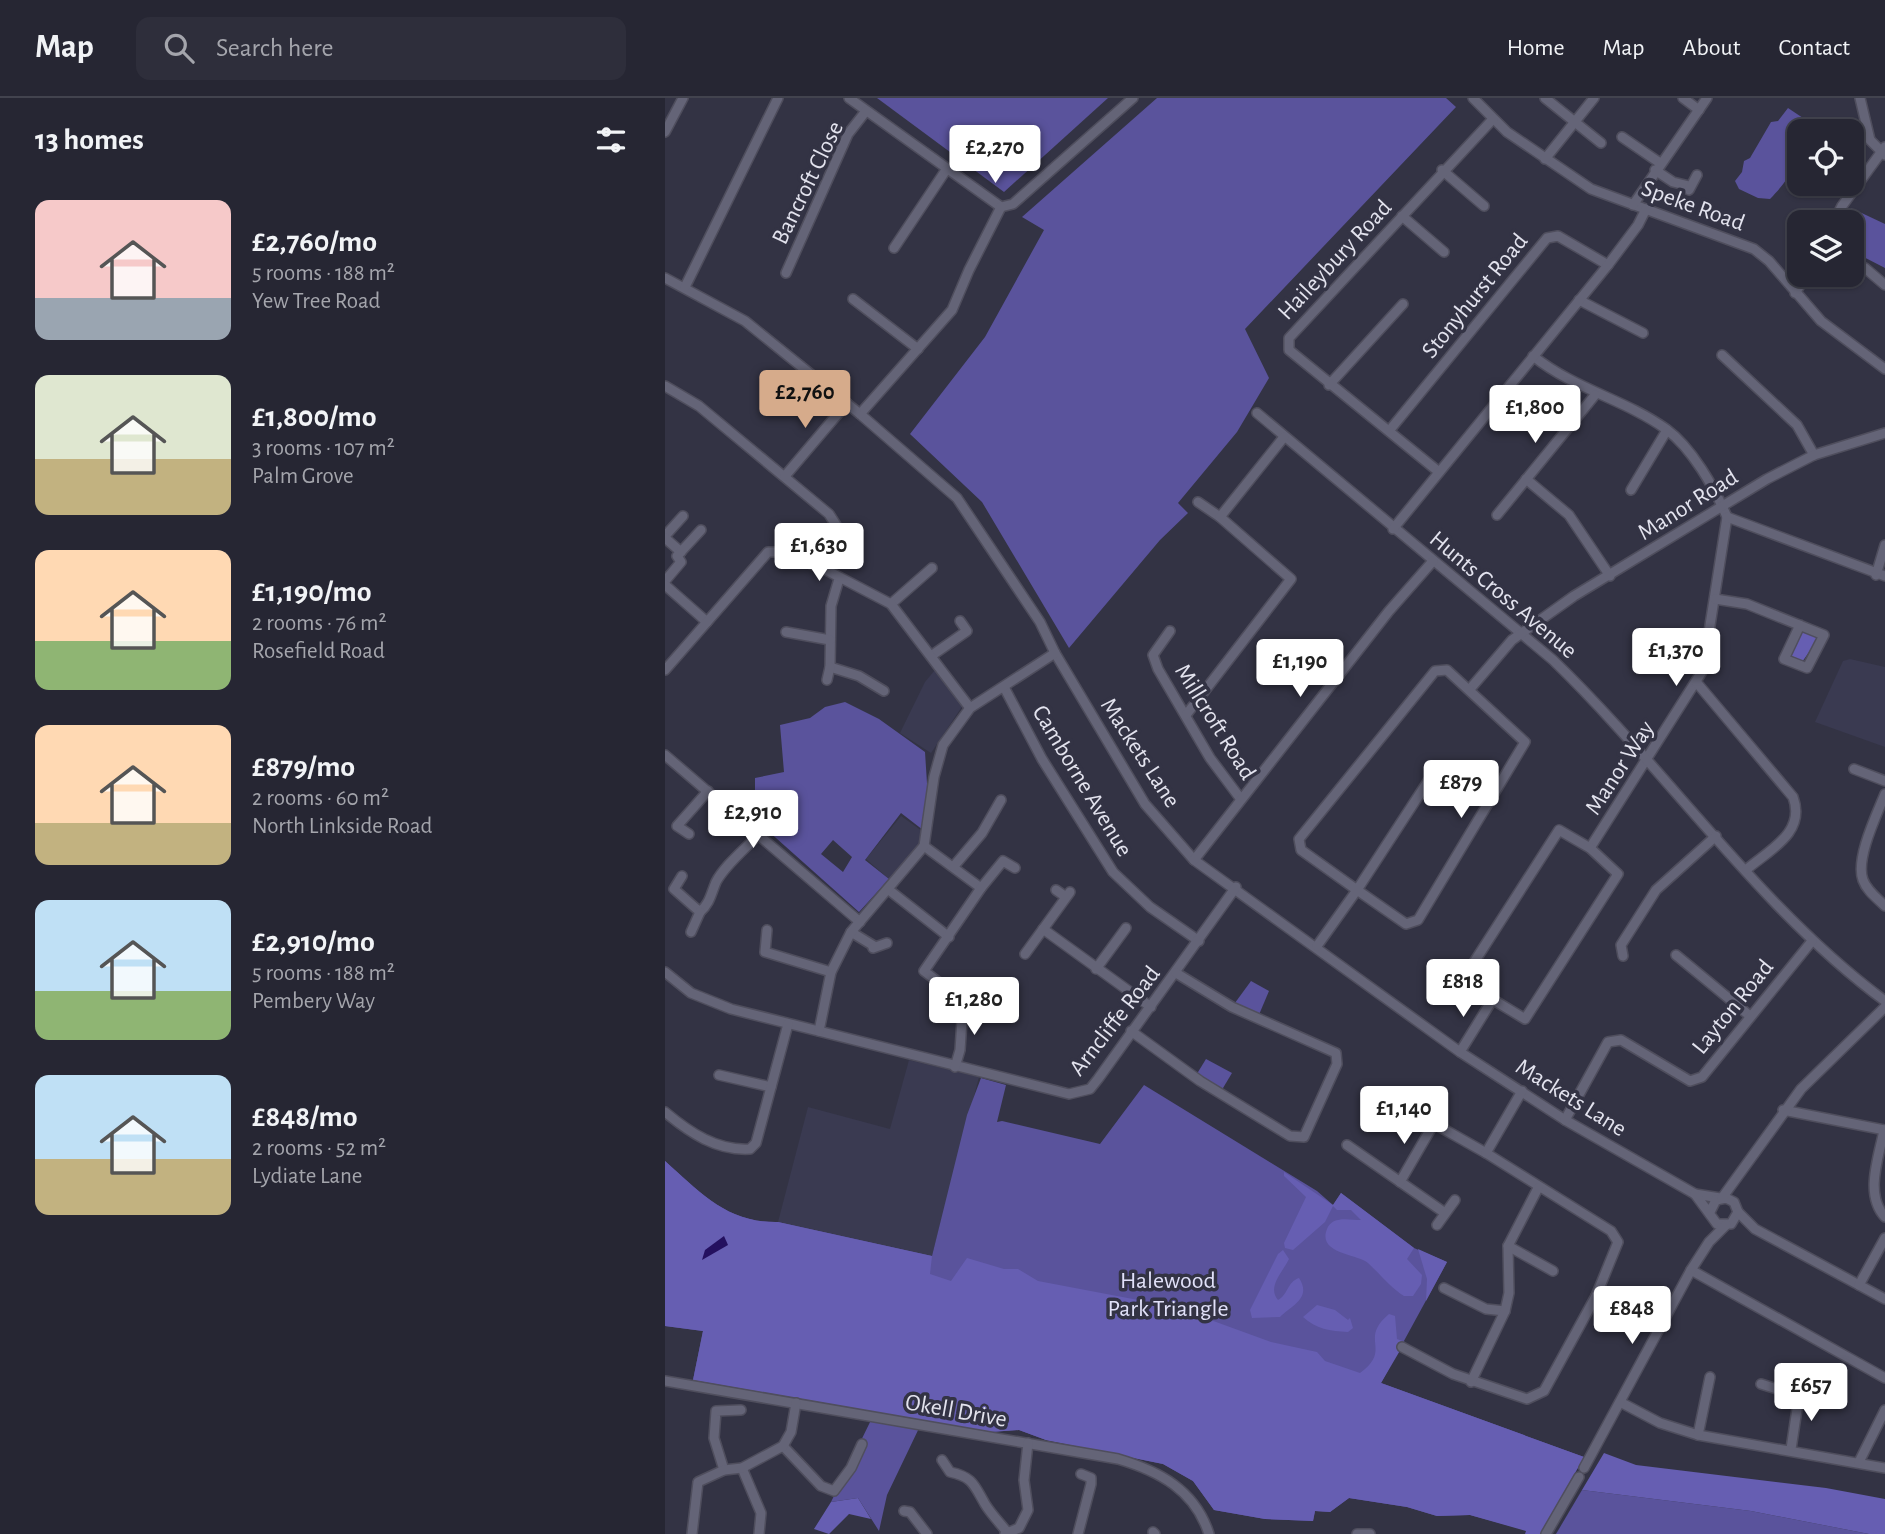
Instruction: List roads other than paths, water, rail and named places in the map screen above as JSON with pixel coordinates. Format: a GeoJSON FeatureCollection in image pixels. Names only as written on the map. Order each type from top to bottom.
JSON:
{"type":"FeatureCollection","features":[{"type":"Feature","properties":{"kind":"street"},"geometry":{"type":"LineString","coordinates":[[665,132],[683,98]]}},
{"type":"Feature","properties":{"kind":"street"},"geometry":{"type":"LineString","coordinates":[[685,287],[778,98]]}},
{"type":"Feature","properties":{"kind":"street"},"geometry":{"type":"LineString","coordinates":[[849,98],[1001,207],[1013,204],[1133,98]]}},
{"type":"Feature","properties":{"kind":"street","name":"Speke Road"},"geometry":{"type":"LineString","coordinates":[[1473,98],[1493,119],[1545,159],[1591,188],[1754,249],[1769,261],[1795,293],[1838,335],[1885,369]]}},
{"type":"Feature","properties":{"kind":"street"},"geometry":{"type":"LineString","coordinates":[[1545,98],[1601,143]]}},
{"type":"Feature","properties":{"kind":"street"},"geometry":{"type":"LineString","coordinates":[[1545,159],[1594,98]]}},
{"type":"Feature","properties":{"kind":"street"},"geometry":{"type":"LineString","coordinates":[[1683,98],[1699,110]]}},
{"type":"Feature","properties":{"kind":"street"},"geometry":{"type":"LineString","coordinates":[[1633,205],[1707,98]]}},
{"type":"Feature","properties":{"kind":"street"},"geometry":{"type":"LineString","coordinates":[[1840,210],[1884,152],[1870,140],[1860,98]]}},
{"type":"Feature","properties":{"kind":"street","name":"Bancroft Close"},"geometry":{"type":"LineString","coordinates":[[786,273],[848,134],[866,111]]}},
{"type":"Feature","properties":{"kind":"street","name":"Haileybury Road"},"geometry":{"type":"LineString","coordinates":[[1439,471],[1329,385],[1289,350],[1289,338],[1442,170],[1493,119]]}},
{"type":"Feature","properties":{"kind":"street"},"geometry":{"type":"LineString","coordinates":[[1622,137],[1674,182],[1689,189],[1697,175]]}},
{"type":"Feature","properties":{"kind":"street"},"geometry":{"type":"LineString","coordinates":[[894,248],[946,170]]}},
{"type":"Feature","properties":{"kind":"street"},"geometry":{"type":"LineString","coordinates":[[1442,170],[1484,205]]}},
{"type":"Feature","properties":{"kind":"street"},"geometry":{"type":"LineString","coordinates":[[860,414],[953,310],[969,270],[1001,207]]}},
{"type":"Feature","properties":{"kind":"street"},"geometry":{"type":"LineString","coordinates":[[1393,529],[1608,265],[1639,225],[1646,209]]}},
{"type":"Feature","properties":{"kind":"street"},"geometry":{"type":"LineString","coordinates":[[1402,216],[1444,252]]}},
{"type":"Feature","properties":{"kind":"street","name":"Stonyhurst Road"},"geometry":{"type":"LineString","coordinates":[[1389,431],[1547,238],[1558,236],[1608,265]]}},
{"type":"Feature","properties":{"kind":"street"},"geometry":{"type":"LineString","coordinates":[[1864,268],[1885,285]]}},
{"type":"Feature","properties":{"kind":"street","name":"Mackets Lane"},"geometry":{"type":"LineString","coordinates":[[665,278],[745,321],[847,403],[957,498],[1039,622],[1145,804],[1194,860],[1236,887],[1460,1052],[1565,1120],[1695,1194],[1721,1198]]}},
{"type":"Feature","properties":{"kind":"street"},"geometry":{"type":"LineString","coordinates":[[1795,293],[1799,287]]}},
{"type":"Feature","properties":{"kind":"street"},"geometry":{"type":"LineString","coordinates":[[853,299],[918,349]]}},
{"type":"Feature","properties":{"kind":"street"},"geometry":{"type":"LineString","coordinates":[[1579,299],[1643,333]]}},
{"type":"Feature","properties":{"kind":"street"},"geometry":{"type":"LineString","coordinates":[[1329,385],[1403,304]]}},
{"type":"Feature","properties":{"kind":"street"},"geometry":{"type":"LineString","coordinates":[[1722,355],[1797,425],[1814,455]]}},
{"type":"Feature","properties":{"kind":"street"},"geometry":{"type":"LineString","coordinates":[[1533,356],[1562,378],[1633,410],[1667,430],[1687,450],[1725,512],[1880,576],[1885,545]]}},
{"type":"Feature","properties":{"kind":"street"},"geometry":{"type":"LineString","coordinates":[[665,386],[699,407],[829,514],[836,525],[824,569]]}},
{"type":"Feature","properties":{"kind":"street"},"geometry":{"type":"LineString","coordinates":[[1497,515],[1595,394]]}},
{"type":"Feature","properties":{"kind":"street"},"geometry":{"type":"LineString","coordinates":[[785,476],[847,403]]}},
{"type":"Feature","properties":{"kind":"street","name":"Hunts Cross Avenue"},"geometry":{"type":"LineString","coordinates":[[1257,413],[1393,529],[1522,632],[1595,700],[1812,941],[1885,1001]]}},
{"type":"Feature","properties":{"kind":"street"},"geometry":{"type":"LineString","coordinates":[[1631,489],[1667,430]]}},
{"type":"Feature","properties":{"kind":"street","name":"Manor Road"},"geometry":{"type":"LineString","coordinates":[[1470,689],[1522,632],[1610,576],[1725,512],[1766,479],[1814,455],[1885,433]]}},
{"type":"Feature","properties":{"kind":"street"},"geometry":{"type":"LineString","coordinates":[[1220,517],[1284,437]]}},
{"type":"Feature","properties":{"kind":"street"},"geometry":{"type":"LineString","coordinates":[[1526,479],[1569,515],[1610,576]]}},
{"type":"Feature","properties":{"kind":"street"},"geometry":{"type":"LineString","coordinates":[[1186,715],[1291,579],[1220,517],[1198,502]]}},
{"type":"Feature","properties":{"kind":"street","name":"Manor Way"},"geometry":{"type":"LineString","coordinates":[[1590,848],[1697,683],[1707,657],[1725,512]]}},
{"type":"Feature","properties":{"kind":"street"},"geometry":{"type":"LineString","coordinates":[[681,552],[665,537],[683,516]]}},
{"type":"Feature","properties":{"kind":"street"},"geometry":{"type":"LineString","coordinates":[[701,530],[677,556],[681,562],[665,583],[707,622]]}},
{"type":"Feature","properties":{"kind":"street"},"geometry":{"type":"LineString","coordinates":[[665,670],[768,552],[780,552],[824,569],[891,604],[970,708]]}},
{"type":"Feature","properties":{"kind":"street"},"geometry":{"type":"LineString","coordinates":[[1194,860],[1240,798],[1433,561]]}},
{"type":"Feature","properties":{"kind":"street"},"geometry":{"type":"LineString","coordinates":[[891,604],[932,568]]}},
{"type":"Feature","properties":{"kind":"street"},"geometry":{"type":"LineString","coordinates":[[827,680],[830,667],[831,606],[839,579]]}},
{"type":"Feature","properties":{"kind":"street"},"geometry":{"type":"LineString","coordinates":[[1715,599],[1747,604],[1800,625],[1824,635],[1807,668],[1784,659],[1800,625]]}},
{"type":"Feature","properties":{"kind":"street"},"geometry":{"type":"LineString","coordinates":[[931,656],[967,631],[960,621]]}},
{"type":"Feature","properties":{"kind":"street","name":"Millcroft Road"},"geometry":{"type":"LineString","coordinates":[[1170,631],[1153,655],[1158,669],[1210,758],[1240,798]]}},
{"type":"Feature","properties":{"kind":"street"},"geometry":{"type":"LineString","coordinates":[[786,632],[829,640]]}},
{"type":"Feature","properties":{"kind":"street"},"geometry":{"type":"LineString","coordinates":[[819,1031],[831,972],[851,932],[925,846],[934,777],[943,745],[970,708],[1055,653]]}},
{"type":"Feature","properties":{"kind":"street"},"geometry":{"type":"LineString","coordinates":[[830,667],[859,676],[884,691]]}},
{"type":"Feature","properties":{"kind":"street"},"geometry":{"type":"LineString","coordinates":[[1447,670],[1470,689],[1525,742],[1418,920],[1406,923],[1301,850],[1299,839],[1435,671],[1447,670]]}},
{"type":"Feature","properties":{"kind":"street"},"geometry":{"type":"LineString","coordinates":[[1697,683],[1793,797],[1799,811],[1796,825],[1747,869]]}},
{"type":"Feature","properties":{"kind":"street","name":"Camborne Avenue"},"geometry":{"type":"LineString","coordinates":[[1004,687],[1042,759],[1113,872],[1150,907],[1199,941]]}},
{"type":"Feature","properties":{"kind":"street"},"geometry":{"type":"LineString","coordinates":[[665,755],[860,922]]}},
{"type":"Feature","properties":{"kind":"street"},"geometry":{"type":"LineString","coordinates":[[1317,946],[1436,769]]}},
{"type":"Feature","properties":{"kind":"street"},"geometry":{"type":"LineString","coordinates":[[1854,769],[1885,781]]}},
{"type":"Feature","properties":{"kind":"street"},"geometry":{"type":"LineString","coordinates":[[689,834],[677,826],[708,791]]}},
{"type":"Feature","properties":{"kind":"street"},"geometry":{"type":"LineString","coordinates":[[1885,794],[1869,834],[1862,878],[1868,890],[1885,906]]}},
{"type":"Feature","properties":{"kind":"street"},"geometry":{"type":"LineString","coordinates":[[954,866],[982,833],[1001,800]]}},
{"type":"Feature","properties":{"kind":"street"},"geometry":{"type":"LineString","coordinates":[[1559,830],[1590,848],[1618,874],[1525,1020],[1491,1002],[1462,981],[1559,830]]}},
{"type":"Feature","properties":{"kind":"street"},"geometry":{"type":"LineString","coordinates":[[691,932],[724,872],[758,835]]}},
{"type":"Feature","properties":{"kind":"street"},"geometry":{"type":"LineString","coordinates":[[1623,956],[1621,945],[1655,890],[1716,836]]}},
{"type":"Feature","properties":{"kind":"street"},"geometry":{"type":"LineString","coordinates":[[925,846],[981,888]]}},
{"type":"Feature","properties":{"kind":"street"},"geometry":{"type":"LineString","coordinates":[[941,984],[924,971],[981,888],[1003,861],[1015,868]]}},
{"type":"Feature","properties":{"kind":"street"},"geometry":{"type":"LineString","coordinates":[[682,876],[674,889],[700,912]]}},
{"type":"Feature","properties":{"kind":"street","name":"Arncliffe Road"},"geometry":{"type":"LineString","coordinates":[[665,972],[691,993],[731,1009],[955,1067],[1069,1094],[1082,1093],[1090,1089],[1176,974],[1236,887]]}},
{"type":"Feature","properties":{"kind":"street"},"geometry":{"type":"LineString","coordinates":[[889,890],[949,937]]}},
{"type":"Feature","properties":{"kind":"street"},"geometry":{"type":"LineString","coordinates":[[1025,954],[1068,894],[1056,890]]}},
{"type":"Feature","properties":{"kind":"street"},"geometry":{"type":"LineString","coordinates":[[1096,969],[1126,928]]}},
{"type":"Feature","properties":{"kind":"street"},"geometry":{"type":"LineString","coordinates":[[1043,929],[1151,1007]]}},
{"type":"Feature","properties":{"kind":"street"},"geometry":{"type":"LineString","coordinates":[[767,930],[765,952],[831,972]]}},
{"type":"Feature","properties":{"kind":"street"},"geometry":{"type":"LineString","coordinates":[[851,932],[874,947],[887,943]]}},
{"type":"Feature","properties":{"kind":"street","name":"Layton Road"},"geometry":{"type":"LineString","coordinates":[[1565,1120],[1608,1042],[1622,1040],[1690,1082],[1702,1077],[1812,941]]}},
{"type":"Feature","properties":{"kind":"street"},"geometry":{"type":"LineString","coordinates":[[1676,955],[1750,1016]]}},
{"type":"Feature","properties":{"kind":"street"},"geometry":{"type":"LineString","coordinates":[[1131,1031],[1200,1081],[1290,1136],[1304,1137],[1338,1064],[1336,1054],[1232,1007],[1176,974]]}},
{"type":"Feature","properties":{"kind":"street"},"geometry":{"type":"LineString","coordinates":[[967,989],[991,1006]]}},
{"type":"Feature","properties":{"kind":"street"},"geometry":{"type":"LineString","coordinates":[[955,1067],[960,1051],[962,1020],[977,996]]}},
{"type":"Feature","properties":{"kind":"street"},"geometry":{"type":"LineString","coordinates":[[1460,1052],[1491,1002]]}},
{"type":"Feature","properties":{"kind":"street"},"geometry":{"type":"LineString","coordinates":[[1709,1242],[1713,1204],[1740,1177],[1783,1110],[1825,1063],[1885,1007]]}},
{"type":"Feature","properties":{"kind":"street"},"geometry":{"type":"LineString","coordinates":[[665,1112],[703,1140],[736,1150],[750,1149],[756,1143],[788,1024]]}},
{"type":"Feature","properties":{"kind":"street"},"geometry":{"type":"LineString","coordinates":[[719,1075],[771,1087]]}},
{"type":"Feature","properties":{"kind":"street"},"geometry":{"type":"LineString","coordinates":[[1486,1153],[1522,1091]]}},
{"type":"Feature","properties":{"kind":"street"},"geometry":{"type":"LineString","coordinates":[[1385,1096],[1486,1153],[1538,1188],[1611,1231],[1618,1242],[1596,1296],[1544,1391],[1527,1399],[1471,1382],[1402,1347]]}},
{"type":"Feature","properties":{"kind":"street"},"geometry":{"type":"LineString","coordinates":[[1783,1110],[1884,1130],[1874,1199],[1885,1217]]}},
{"type":"Feature","properties":{"kind":"street"},"geometry":{"type":"LineString","coordinates":[[1400,1182],[1433,1125]]}},
{"type":"Feature","properties":{"kind":"street"},"geometry":{"type":"LineString","coordinates":[[1347,1145],[1445,1213]]}},
{"type":"Feature","properties":{"kind":"street"},"geometry":{"type":"LineString","coordinates":[[1546,1534],[1691,1270],[1709,1242],[1728,1225],[1737,1208],[1740,1177]]}},
{"type":"Feature","properties":{"kind":"street"},"geometry":{"type":"LineString","coordinates":[[1471,1382],[1505,1311],[1509,1293],[1508,1246],[1538,1188]]}},
{"type":"Feature","properties":{"kind":"street","name":"Mackets Lane"},"geometry":{"type":"LineString","coordinates":[[1695,1194],[1712,1217]]}},
{"type":"Feature","properties":{"kind":"street"},"geometry":{"type":"LineString","coordinates":[[1721,1198],[1730,1199],[1755,1229]]}},
{"type":"Feature","properties":{"kind":"street"},"geometry":{"type":"LineString","coordinates":[[1437,1225],[1455,1200]]}},
{"type":"Feature","properties":{"kind":"street"},"geometry":{"type":"LineString","coordinates":[[1712,1217],[1728,1225],[1755,1229],[1885,1299]]}},
{"type":"Feature","properties":{"kind":"street"},"geometry":{"type":"LineString","coordinates":[[1859,1285],[1885,1238]]}},
{"type":"Feature","properties":{"kind":"street"},"geometry":{"type":"LineString","coordinates":[[1508,1246],[1553,1271]]}},
{"type":"Feature","properties":{"kind":"street"},"geometry":{"type":"LineString","coordinates":[[1691,1270],[1885,1378]]}},
{"type":"Feature","properties":{"kind":"street"},"geometry":{"type":"LineString","coordinates":[[1444,1288],[1486,1309],[1505,1311]]}},
{"type":"Feature","properties":{"kind":"street"},"geometry":{"type":"LineString","coordinates":[[1596,1296],[1658,1328]]}},
{"type":"Feature","properties":{"kind":"street"},"geometry":{"type":"LineString","coordinates":[[1698,1436],[1710,1377]]}},
{"type":"Feature","properties":{"kind":"street","name":"Okell Drive"},"geometry":{"type":"LineString","coordinates":[[665,1381],[1118,1459],[1152,1470],[1184,1493],[1201,1515],[1209,1534]]}},
{"type":"Feature","properties":{"kind":"street"},"geometry":{"type":"LineString","coordinates":[[1761,1384],[1799,1396],[1791,1449]]}},
{"type":"Feature","properties":{"kind":"street"},"geometry":{"type":"LineString","coordinates":[[1620,1402],[1660,1423],[1698,1436],[1791,1449],[1885,1468]]}},
{"type":"Feature","properties":{"kind":"street"},"geometry":{"type":"LineString","coordinates":[[692,1534],[698,1482],[725,1470],[742,1468],[783,1446],[791,1432],[796,1403]]}},
{"type":"Feature","properties":{"kind":"street"},"geometry":{"type":"LineString","coordinates":[[725,1470],[715,1438],[713,1408],[741,1410]]}},
{"type":"Feature","properties":{"kind":"street"},"geometry":{"type":"LineString","coordinates":[[1859,1462],[1885,1410]]}},
{"type":"Feature","properties":{"kind":"street"},"geometry":{"type":"LineString","coordinates":[[942,1460],[950,1472],[966,1475],[977,1485],[985,1505],[1006,1533],[1022,1531],[1028,1510],[1024,1480],[1028,1443]]}},
{"type":"Feature","properties":{"kind":"street"},"geometry":{"type":"LineString","coordinates":[[783,1446],[821,1486],[834,1491],[851,1468],[862,1444]]}},
{"type":"Feature","properties":{"kind":"street"},"geometry":{"type":"LineString","coordinates":[[742,1468],[761,1513],[758,1534]]}},
{"type":"Feature","properties":{"kind":"street"},"geometry":{"type":"LineString","coordinates":[[1077,1534],[1095,1478],[1081,1474]]}},
{"type":"Feature","properties":{"kind":"street"},"geometry":{"type":"LineString","coordinates":[[904,1511],[911,1512],[927,1534]]}},
{"type":"Feature","properties":{"kind":"street"},"geometry":{"type":"LineString","coordinates":[[1357,1534],[1370,1534]]}},
{"type":"Feature","properties":{"kind":"park label","name":"Halewood Park Triangle"},"geometry":{"type":"Point","coordinates":[1168,1295]}}]}
